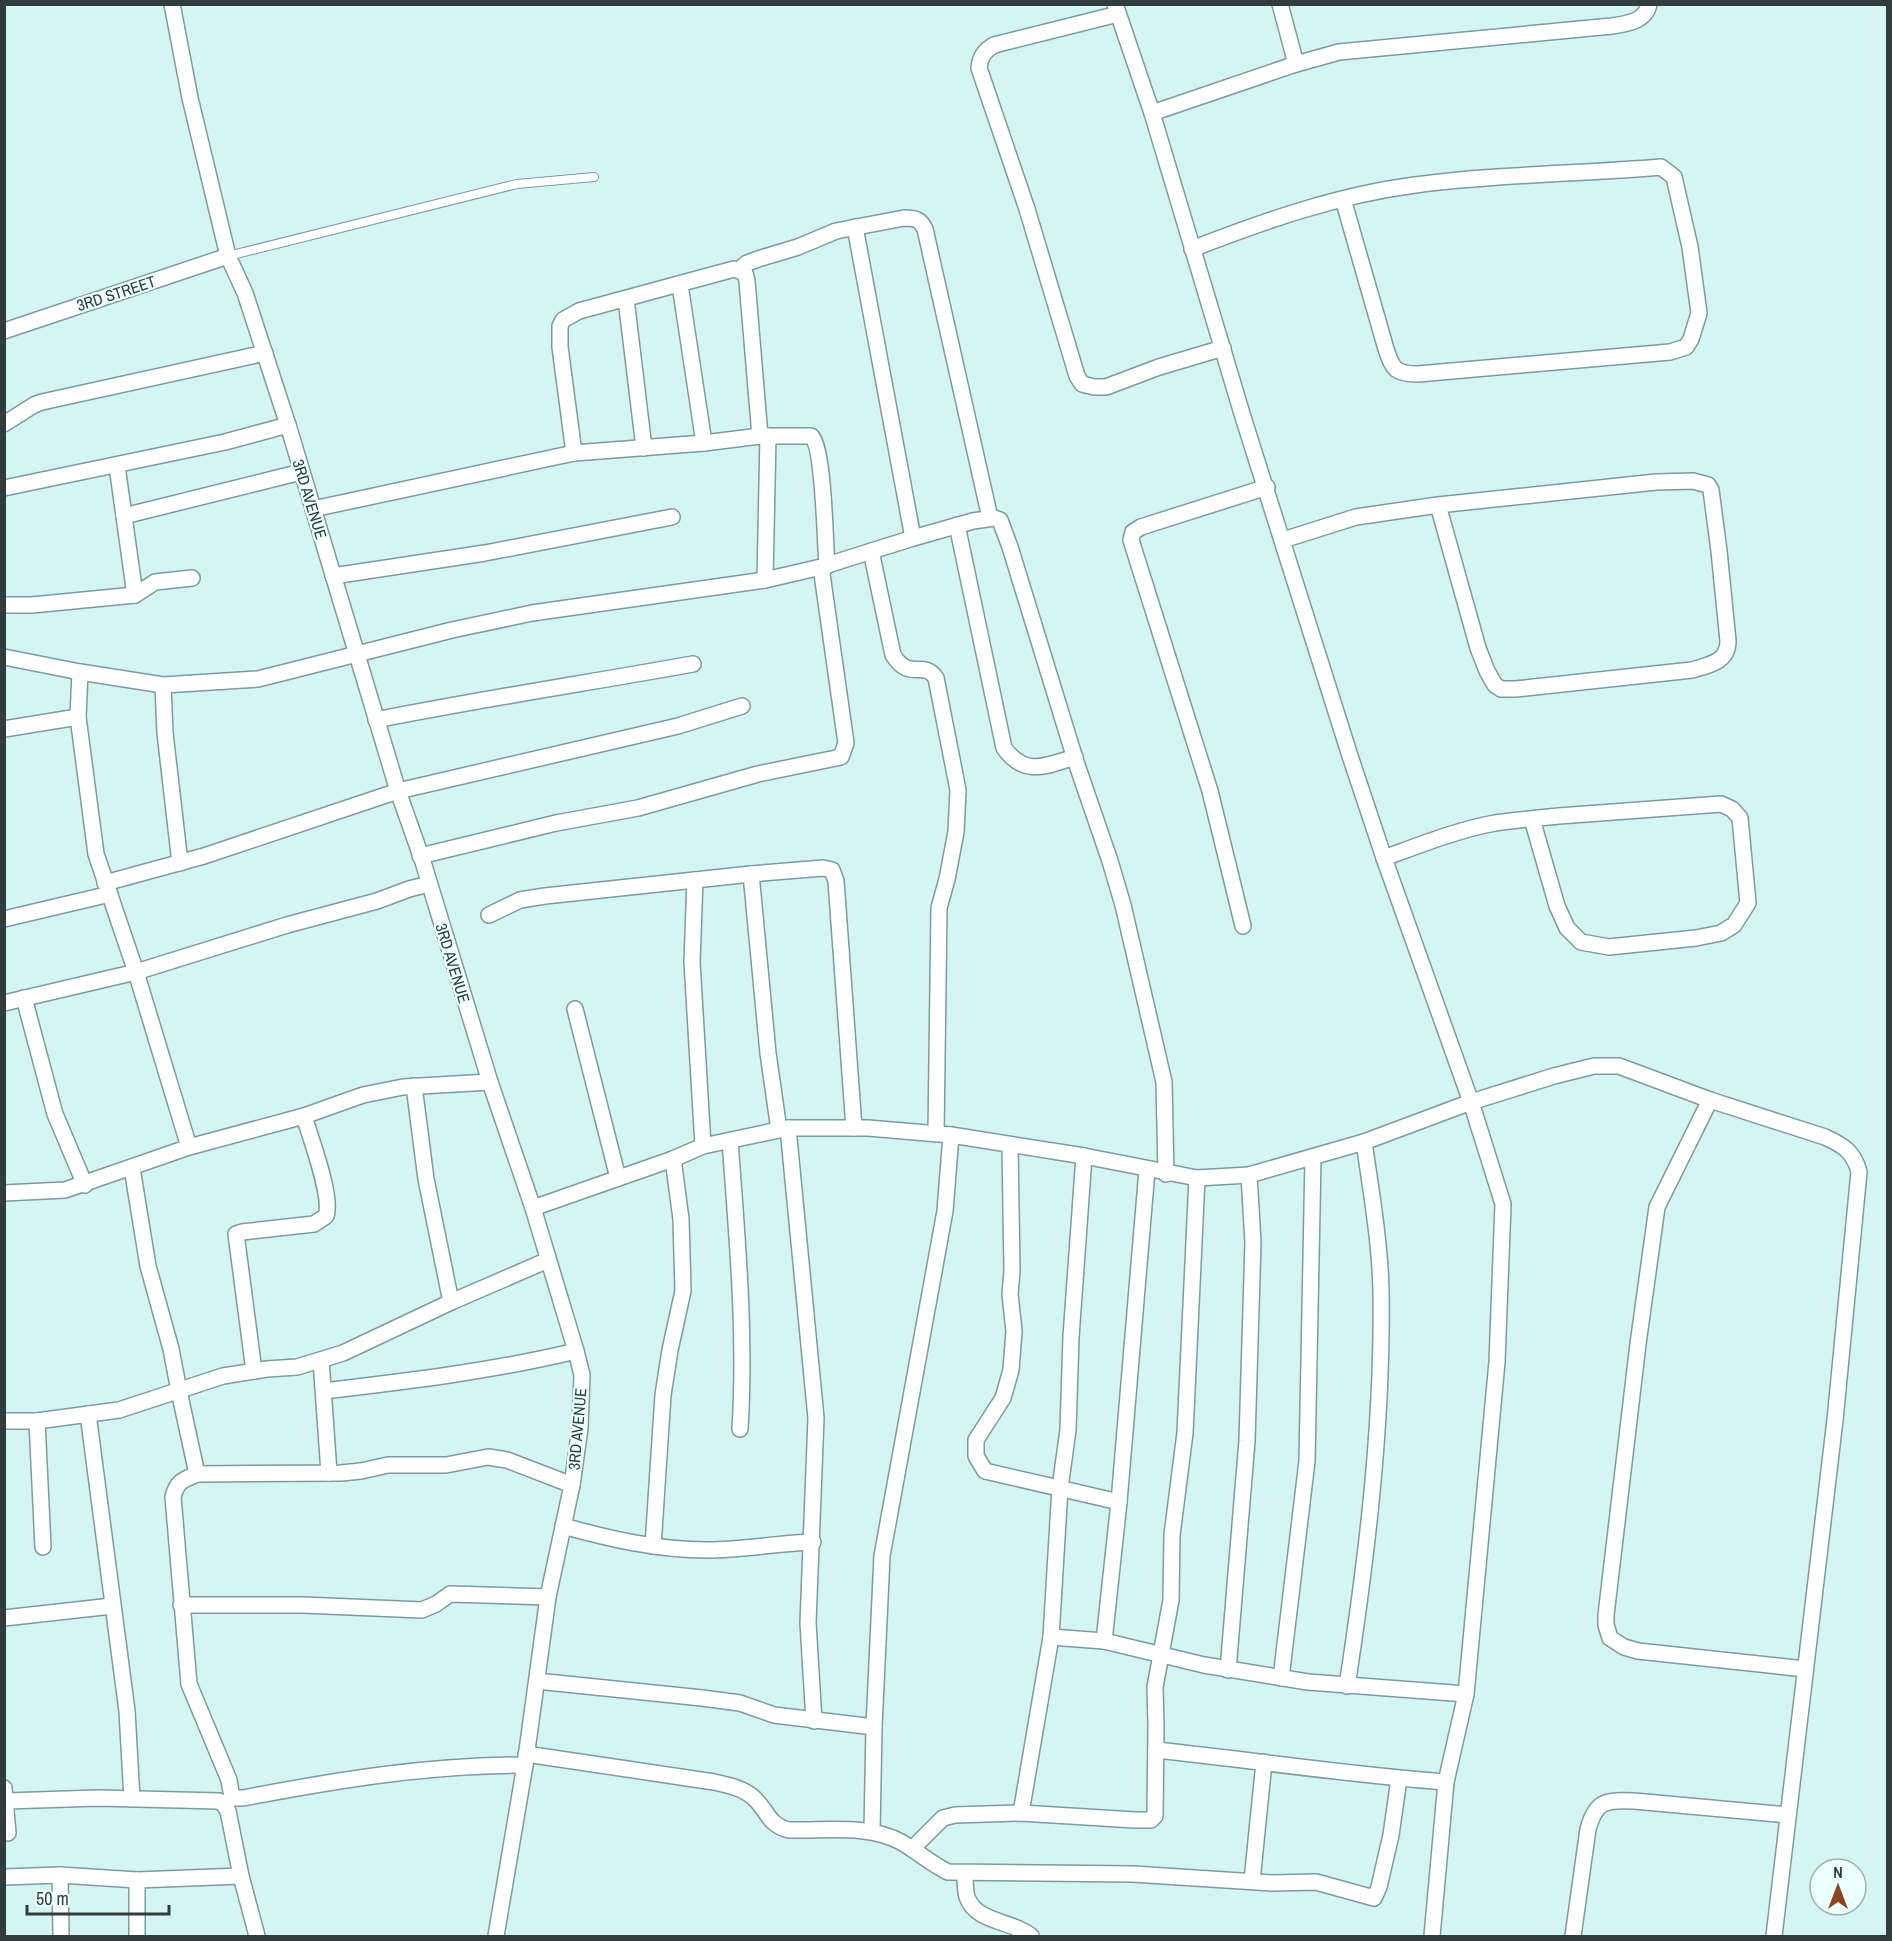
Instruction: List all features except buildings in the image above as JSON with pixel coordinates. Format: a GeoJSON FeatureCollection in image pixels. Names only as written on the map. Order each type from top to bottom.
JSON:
{"type":"FeatureCollection","features":[{"type":"Feature","properties":{"kind":"street","name":"3RD AVENUE"},"geometry":{"type":"LineString","coordinates":[[172,4],[190,98],[228,256],[245,293],[288,425],[376,720],[490,1082],[533,1208],[582,1375],[580,1428],[572,1485],[549,1597],[496,1936]]}},
{"type":"Feature","properties":{"kind":"street"},"geometry":{"type":"LineString","coordinates":[[1280,4],[1296,64]]}},
{"type":"Feature","properties":{"kind":"street"},"geometry":{"type":"LineString","coordinates":[[1152,113],[1296,64],[1339,52],[1612,26],[1640,18],[1650,4]]}},
{"type":"Feature","properties":{"kind":"street"},"geometry":{"type":"LineString","coordinates":[[1223,348],[1159,367],[1106,387],[1082,384],[1077,376],[1023,198],[979,68],[985,50],[994,45],[1116,9],[1152,113],[1192,249],[1223,348],[1243,417],[1384,858],[1471,1102],[1503,1204],[1497,1362],[1466,1694],[1446,1782],[1432,1936]]}},
{"type":"Feature","properties":{"kind":"street"},"geometry":{"type":"LineString","coordinates":[[1192,249],[1261,222],[1343,199],[1412,185],[1465,179],[1661,167],[1674,177],[1690,247],[1699,313],[1691,339],[1686,347],[1670,352],[1418,374],[1401,373],[1392,367],[1386,350],[1343,199]]}},
{"type":"Feature","properties":{"kind":"street"},"geometry":{"type":"LineString","coordinates":[[574,453],[560,347],[560,326],[563,320],[579,311],[740,269],[761,258],[798,247],[836,231],[913,218],[922,223],[925,229],[990,518]]}},
{"type":"Feature","properties":{"kind":"street"},"geometry":{"type":"LineString","coordinates":[[855,227],[913,538]]}},
{"type":"Feature","properties":{"kind":"street","name":"3RD STREET"},"geometry":{"type":"LineString","coordinates":[[4,331],[228,256]]}},
{"type":"Feature","properties":{"kind":"street"},"geometry":{"type":"LineString","coordinates":[[740,269],[745,273],[750,305],[764,436],[765,580]]}},
{"type":"Feature","properties":{"kind":"street"},"geometry":{"type":"LineString","coordinates":[[680,285],[704,443]]}},
{"type":"Feature","properties":{"kind":"street"},"geometry":{"type":"LineString","coordinates":[[626,299],[644,448]]}},
{"type":"Feature","properties":{"kind":"street"},"geometry":{"type":"LineString","coordinates":[[4,424],[42,402],[265,353]]}},
{"type":"Feature","properties":{"kind":"street"},"geometry":{"type":"LineString","coordinates":[[4,489],[225,442],[288,425]]}},
{"type":"Feature","properties":{"kind":"street"},"geometry":{"type":"LineString","coordinates":[[313,509],[382,492],[574,453],[764,436],[800,435],[812,436],[816,440],[820,460],[824,566],[846,743],[841,757],[758,774],[638,808],[556,824],[420,856]]}},
{"type":"Feature","properties":{"kind":"street"},"geometry":{"type":"LineString","coordinates":[[117,466],[135,595]]}},
{"type":"Feature","properties":{"kind":"street"},"geometry":{"type":"LineString","coordinates":[[124,516],[301,472]]}},
{"type":"Feature","properties":{"kind":"street"},"geometry":{"type":"LineString","coordinates":[[1283,540],[1356,517],[1438,506],[1656,482],[1694,481],[1708,485],[1711,490],[1728,641],[1726,653],[1716,662],[1692,670],[1500,689],[1495,686],[1489,676],[1478,648],[1438,506]]}},
{"type":"Feature","properties":{"kind":"street"},"geometry":{"type":"LineString","coordinates":[[1243,926],[1210,791],[1131,540],[1134,532],[1141,527],[1267,487]]}},
{"type":"Feature","properties":{"kind":"street"},"geometry":{"type":"LineString","coordinates":[[333,576],[485,553],[672,516]]}},
{"type":"Feature","properties":{"kind":"street"},"geometry":{"type":"LineString","coordinates":[[4,657],[163,685],[258,679],[532,613],[765,580],[824,566],[957,525],[990,518],[1000,520],[1123,905],[1164,1082],[1166,1174]]}},
{"type":"Feature","properties":{"kind":"street"},"geometry":{"type":"LineString","coordinates":[[957,525],[1004,747],[1011,758],[1030,768],[1075,757]]}},
{"type":"Feature","properties":{"kind":"street"},"geometry":{"type":"LineString","coordinates":[[871,551],[893,655],[899,665],[909,670],[932,672],[936,678],[958,790],[956,832],[939,908],[945,1211],[882,1556],[874,1727],[873,1831]]}},
{"type":"Feature","properties":{"kind":"street"},"geometry":{"type":"LineString","coordinates":[[4,605],[32,605],[135,595],[155,582],[192,578]]}},
{"type":"Feature","properties":{"kind":"street"},"geometry":{"type":"LineString","coordinates":[[376,720],[475,700],[693,664]]}},
{"type":"Feature","properties":{"kind":"street"},"geometry":{"type":"LineString","coordinates":[[80,672],[78,717],[96,854],[136,972],[189,1147]]}},
{"type":"Feature","properties":{"kind":"street"},"geometry":{"type":"LineString","coordinates":[[163,685],[165,733],[180,863]]}},
{"type":"Feature","properties":{"kind":"street"},"geometry":{"type":"LineString","coordinates":[[4,919],[270,836],[326,814],[398,791],[678,726],[742,706]]}},
{"type":"Feature","properties":{"kind":"street"},"geometry":{"type":"LineString","coordinates":[[4,729],[78,717]]}},
{"type":"Feature","properties":{"kind":"street"},"geometry":{"type":"LineString","coordinates":[[1384,858],[1443,837],[1493,824],[1532,819],[1698,805],[1725,805],[1732,808],[1740,818],[1748,903],[1734,925],[1720,933],[1609,947],[1581,942],[1568,928],[1557,906],[1532,819]]}},
{"type":"Feature","properties":{"kind":"street"},"geometry":{"type":"LineString","coordinates":[[489,915],[520,900],[545,896],[829,868],[834,872],[836,881],[854,1128]]}},
{"type":"Feature","properties":{"kind":"street"},"geometry":{"type":"LineString","coordinates":[[751,874],[768,1053],[783,1129],[816,1418],[813,1542],[808,1623],[814,1721]]}},
{"type":"Feature","properties":{"kind":"street"},"geometry":{"type":"LineString","coordinates":[[695,880],[692,962],[704,1146]]}},
{"type":"Feature","properties":{"kind":"street"},"geometry":{"type":"LineString","coordinates":[[4,1003],[136,972],[429,884]]}},
{"type":"Feature","properties":{"kind":"street"},"geometry":{"type":"LineString","coordinates":[[24,998],[55,1114],[85,1185]]}},
{"type":"Feature","properties":{"kind":"street"},"geometry":{"type":"LineString","coordinates":[[575,1009],[618,1178]]}},
{"type":"Feature","properties":{"kind":"street"},"geometry":{"type":"LineString","coordinates":[[533,1208],[704,1146],[783,1129],[854,1128],[944,1135],[1084,1156],[1166,1174],[1197,1178],[1249,1175],[1364,1142],[1471,1102],[1554,1076],[1607,1065],[1619,1065],[1710,1100],[1825,1137],[1850,1151],[1859,1172],[1835,1420],[1774,1936]]}},
{"type":"Feature","properties":{"kind":"street"},"geometry":{"type":"LineString","coordinates":[[4,1193],[65,1191],[189,1147],[304,1116],[363,1095],[414,1086],[490,1082]]}},
{"type":"Feature","properties":{"kind":"street"},"geometry":{"type":"LineString","coordinates":[[414,1086],[426,1179],[451,1302]]}},
{"type":"Feature","properties":{"kind":"street"},"geometry":{"type":"LineString","coordinates":[[1710,1100],[1657,1207],[1617,1507],[1606,1602],[1606,1625],[1610,1638],[1616,1643],[1638,1651],[1805,1669]]}},
{"type":"Feature","properties":{"kind":"street"},"geometry":{"type":"LineString","coordinates":[[254,1371],[236,1234],[314,1224],[326,1216],[328,1208],[322,1178],[304,1116]]}},
{"type":"Feature","properties":{"kind":"street"},"geometry":{"type":"LineString","coordinates":[[730,1141],[738,1254],[743,1380],[740,1429]]}},
{"type":"Feature","properties":{"kind":"street"},"geometry":{"type":"LineString","coordinates":[[1347,1686],[1357,1620],[1380,1399],[1381,1290],[1373,1202],[1364,1142]]}},
{"type":"Feature","properties":{"kind":"street"},"geometry":{"type":"LineString","coordinates":[[1010,1145],[1012,1272],[1010,1294],[1014,1331],[1011,1370],[1003,1398],[976,1440],[976,1456],[985,1470],[1119,1502]]}},
{"type":"Feature","properties":{"kind":"street"},"geometry":{"type":"LineString","coordinates":[[1021,1813],[1052,1637],[1060,1488],[1068,1430],[1071,1337],[1084,1156]]}},
{"type":"Feature","properties":{"kind":"street"},"geometry":{"type":"LineString","coordinates":[[1281,1678],[1307,1461],[1313,1158]]}},
{"type":"Feature","properties":{"kind":"street"},"geometry":{"type":"LineString","coordinates":[[653,1546],[663,1395],[683,1291],[681,1219],[673,1159]]}},
{"type":"Feature","properties":{"kind":"street"},"geometry":{"type":"LineString","coordinates":[[132,1168],[148,1266],[171,1349],[197,1474]]}},
{"type":"Feature","properties":{"kind":"street"},"geometry":{"type":"LineString","coordinates":[[1104,1641],[1119,1502],[1147,1170]]}},
{"type":"Feature","properties":{"kind":"street"},"geometry":{"type":"LineString","coordinates":[[1228,1670],[1248,1441],[1253,1242],[1249,1175]]}},
{"type":"Feature","properties":{"kind":"street"},"geometry":{"type":"LineString","coordinates":[[912,1849],[943,1818],[955,1815],[1021,1813],[1153,1819],[1156,1809],[1155,1687],[1171,1600],[1172,1535],[1185,1433],[1197,1178]]}},
{"type":"Feature","properties":{"kind":"street"},"geometry":{"type":"LineString","coordinates":[[4,1421],[37,1421],[119,1410],[223,1376],[297,1367],[321,1360],[343,1353],[451,1302],[549,1260]]}},
{"type":"Feature","properties":{"kind":"street"},"geometry":{"type":"LineString","coordinates":[[324,1391],[516,1365],[576,1351]]}},
{"type":"Feature","properties":{"kind":"street"},"geometry":{"type":"LineString","coordinates":[[321,1360],[329,1473]]}},
{"type":"Feature","properties":{"kind":"street"},"geometry":{"type":"LineString","coordinates":[[88,1414],[127,1711],[132,1799]]}},
{"type":"Feature","properties":{"kind":"street"},"geometry":{"type":"LineString","coordinates":[[37,1421],[43,1547]]}},
{"type":"Feature","properties":{"kind":"street"},"geometry":{"type":"LineString","coordinates":[[257,1936],[241,1876],[228,1811],[225,1771],[189,1684],[173,1497],[176,1486],[197,1474],[361,1472],[388,1465],[446,1465],[488,1457],[507,1460],[572,1485]]}},
{"type":"Feature","properties":{"kind":"street"},"geometry":{"type":"LineString","coordinates":[[563,1526],[653,1546],[707,1550],[813,1542]]}},
{"type":"Feature","properties":{"kind":"street"},"geometry":{"type":"LineString","coordinates":[[181,1605],[303,1605],[422,1610],[450,1594],[549,1597]]}},
{"type":"Feature","properties":{"kind":"street"},"geometry":{"type":"LineString","coordinates":[[4,1618],[112,1606]]}},
{"type":"Feature","properties":{"kind":"street"},"geometry":{"type":"LineString","coordinates":[[1052,1637],[1104,1641],[1228,1670],[1281,1678],[1347,1686],[1466,1694]]}},
{"type":"Feature","properties":{"kind":"street"},"geometry":{"type":"LineString","coordinates":[[537,1681],[740,1703],[774,1715],[874,1727]]}},
{"type":"Feature","properties":{"kind":"street"},"geometry":{"type":"LineString","coordinates":[[1156,1750],[1398,1779],[1446,1782]]}},
{"type":"Feature","properties":{"kind":"street"},"geometry":{"type":"LineString","coordinates":[[8,1833],[5,1795],[219,1802],[412,1770],[525,1760],[714,1782],[738,1788],[755,1798],[769,1819],[778,1827],[789,1830],[873,1831],[899,1841],[936,1867],[948,1872],[1133,1874],[1273,1883],[1316,1882],[1374,1898],[1379,1887],[1390,1835],[1398,1779]]}},
{"type":"Feature","properties":{"kind":"street"},"geometry":{"type":"LineString","coordinates":[[1252,1881],[1264,1762]]}},
{"type":"Feature","properties":{"kind":"street"},"geometry":{"type":"LineString","coordinates":[[1573,1936],[1588,1829],[1592,1816],[1603,1803],[1615,1800],[1634,1801],[1788,1815]]}},
{"type":"Feature","properties":{"kind":"street"},"geometry":{"type":"LineString","coordinates":[[965,1873],[966,1896],[972,1908],[981,1914],[1019,1928],[1031,1936]]}},
{"type":"Feature","properties":{"kind":"street"},"geometry":{"type":"LineString","coordinates":[[4,1877],[60,1875],[137,1880],[241,1876]]}},
{"type":"Feature","properties":{"kind":"street"},"geometry":{"type":"LineString","coordinates":[[60,1875],[61,1936]]}},
{"type":"Feature","properties":{"kind":"street"},"geometry":{"type":"LineString","coordinates":[[137,1880],[137,1936]]}},
{"type":"Feature","properties":{"kind":"lane"},"geometry":{"type":"LineString","coordinates":[[228,256],[517,184],[594,177]]}}]}
